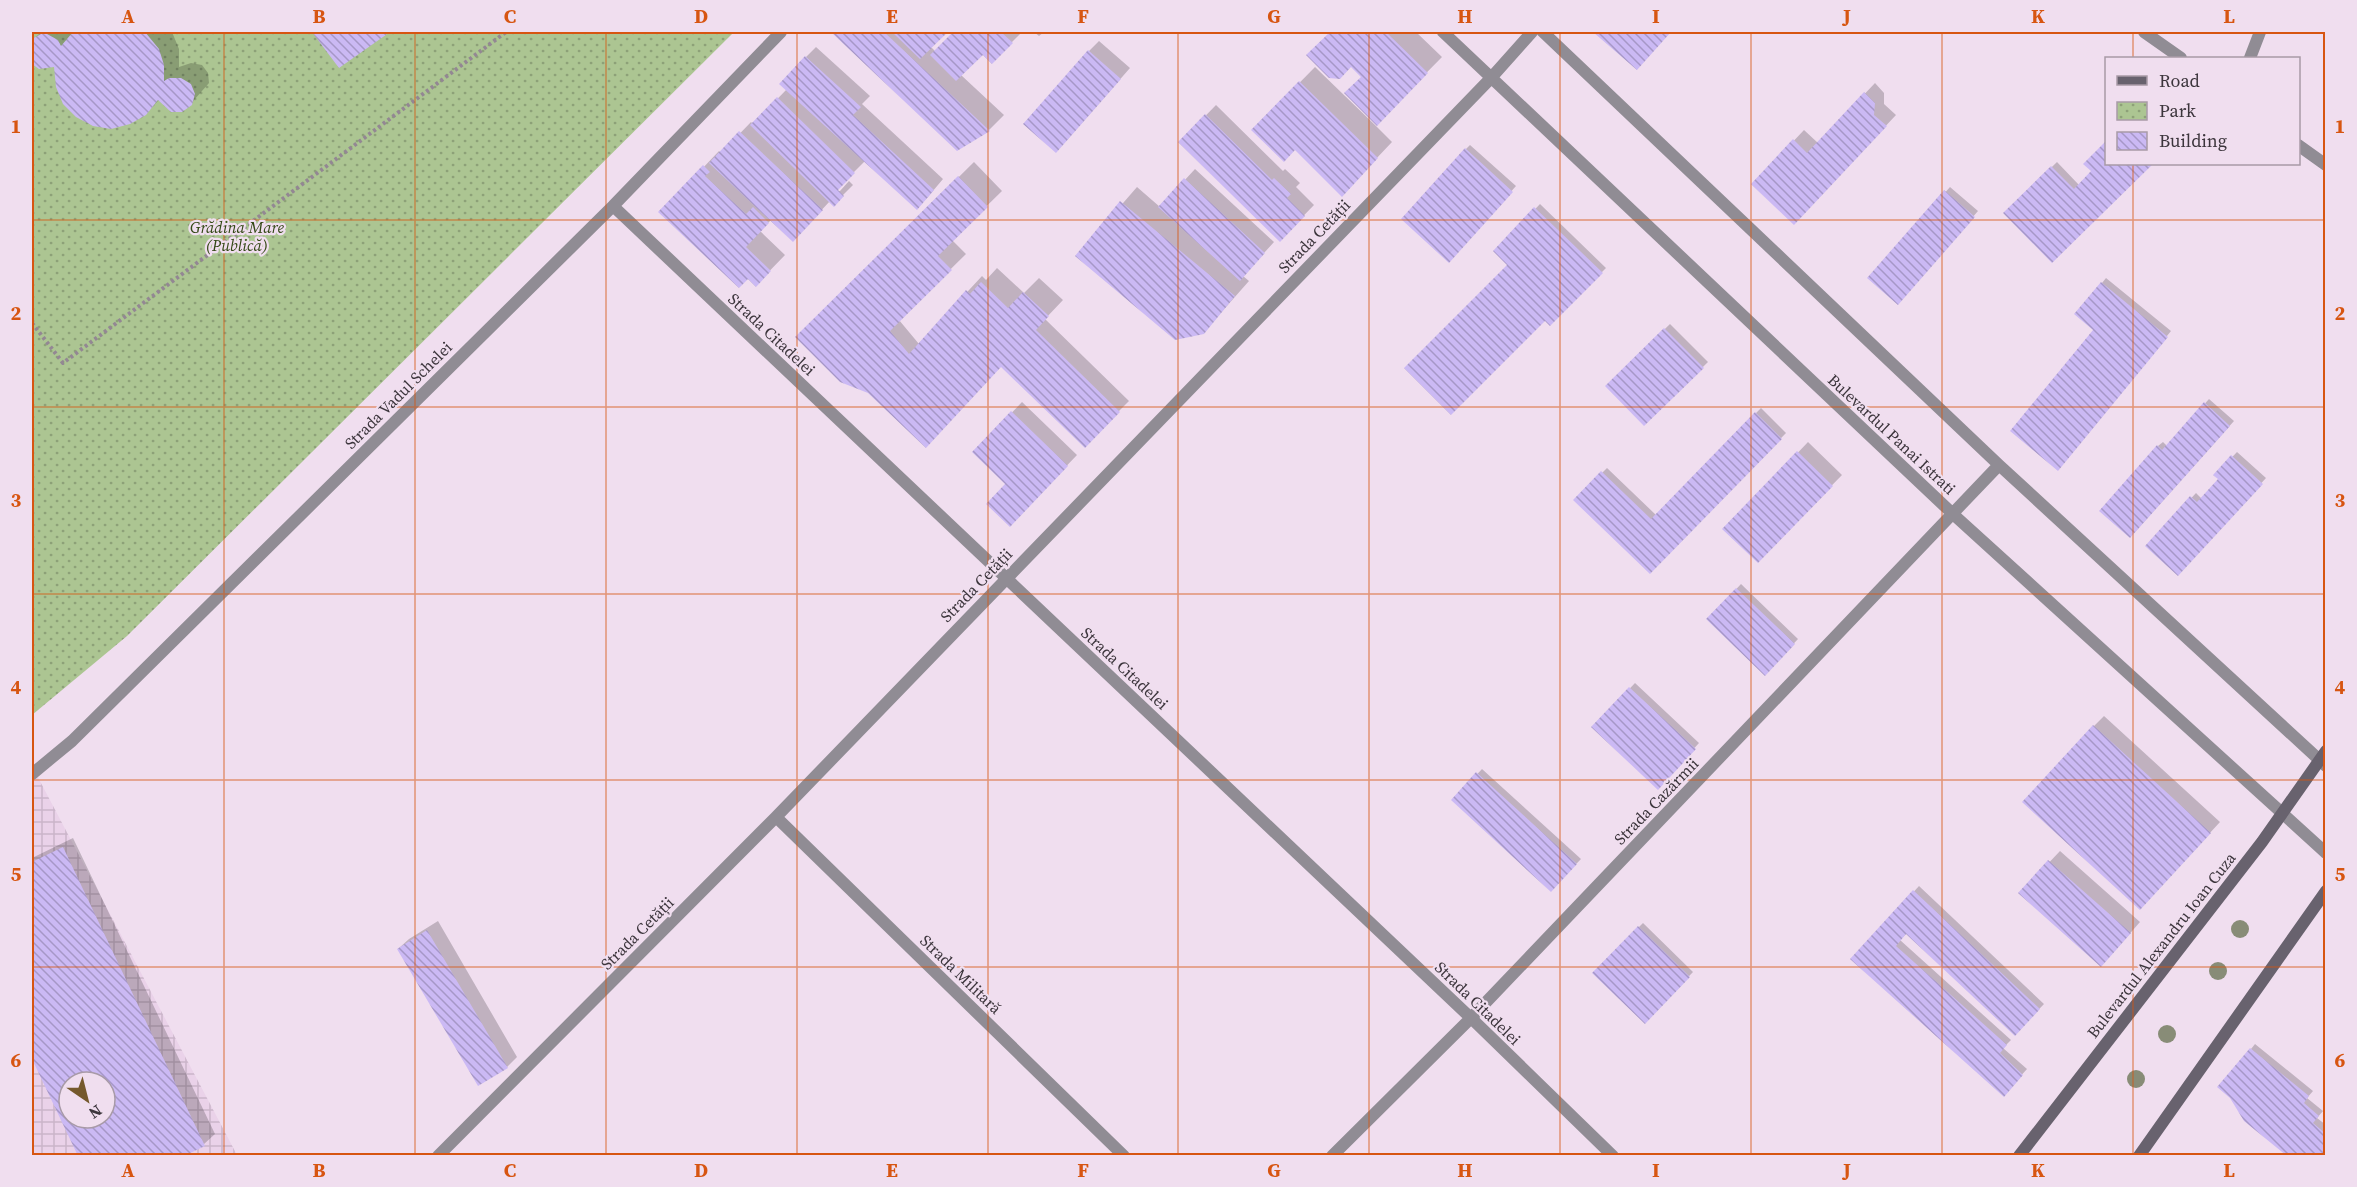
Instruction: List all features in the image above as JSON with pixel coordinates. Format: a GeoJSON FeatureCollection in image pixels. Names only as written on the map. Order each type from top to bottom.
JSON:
{"type":"FeatureCollection","features":[{"type":"Feature","properties":{"kind":"main road","name":"Bulevardul Alexandru Ioan Cuza"},"geometry":{"type":"LineString","coordinates":[[2019,1155],[2262,842],[2323,759]]}},
{"type":"Feature","properties":{"kind":"main road"},"geometry":{"type":"LineString","coordinates":[[2139,1155],[2325,891]]}},
{"type":"Feature","properties":{"kind":"street","name":"Strada Vadul Schelei"},"geometry":{"type":"LineString","coordinates":[[32,774],[72,741],[613,206],[781,32]]}},
{"type":"Feature","properties":{"kind":"street","name":"Bulevardul Panai Istrati"},"geometry":{"type":"LineString","coordinates":[[1443,32],[1954,515],[2325,853]]}},
{"type":"Feature","properties":{"kind":"street","name":"Strada Cetății"},"geometry":{"type":"LineString","coordinates":[[438,1155],[776,817],[1491,78],[1532,32]]}},
{"type":"Feature","properties":{"kind":"street"},"geometry":{"type":"LineString","coordinates":[[1543,32],[1999,465],[2323,759]]}},
{"type":"Feature","properties":{"kind":"street"},"geometry":{"type":"LineString","coordinates":[[2144,32],[2180,57]]}},
{"type":"Feature","properties":{"kind":"street"},"geometry":{"type":"LineString","coordinates":[[2250,57],[2260,32]]}},
{"type":"Feature","properties":{"kind":"street"},"geometry":{"type":"LineString","coordinates":[[2300,146],[2325,165]]}},
{"type":"Feature","properties":{"kind":"street","name":"Strada Citadelei"},"geometry":{"type":"LineString","coordinates":[[613,206],[1613,1155]]}},
{"type":"Feature","properties":{"kind":"street","name":"Strada Cazărmii"},"geometry":{"type":"LineString","coordinates":[[1332,1155],[1471,1018],[1954,515],[1999,465]]}},
{"type":"Feature","properties":{"kind":"street","name":"Strada Militară"},"geometry":{"type":"LineString","coordinates":[[776,817],[1124,1155]]}},
{"type":"Feature","properties":{"kind":"path"},"geometry":{"type":"LineString","coordinates":[[32,323],[63,363],[506,32]]}},
{"type":"Feature","properties":{"kind":"shaded area"},"geometry":{"type":"Polygon","coordinates":[[[32,766],[237,1155],[32,1155],[32,766]]]}},
{"type":"Feature","properties":{"kind":"green space","name":"Grădina Mare (Publică)"},"geometry":{"type":"Polygon","coordinates":[[[32,32],[734,32],[127,636],[32,715],[32,32]]]}},
{"type":"Feature","properties":{"kind":"building"},"geometry":{"type":"Polygon","coordinates":[[[73,32],[145,32],[159,49],[164,65],[164,81],[169,78],[181,78],[191,84],[195,94],[192,105],[182,112],[171,112],[158,100],[146,115],[130,124],[111,129],[93,126],[76,117],[63,104],[56,87],[54,67],[39,69],[32,64],[32,39],[41,34],[47,34],[58,40],[61,46],[73,32]]]}},
{"type":"Feature","properties":{"kind":"building"},"geometry":{"type":"Polygon","coordinates":[[[312,32],[390,32],[339,68],[312,32]]]}},
{"type":"Feature","properties":{"kind":"building"},"geometry":{"type":"Polygon","coordinates":[[[884,32],[990,131],[957,151],[832,33],[884,32]]]}},
{"type":"Feature","properties":{"kind":"building"},"geometry":{"type":"Polygon","coordinates":[[[892,32],[948,32],[920,59],[892,32]]]}},
{"type":"Feature","properties":{"kind":"building"},"geometry":{"type":"Polygon","coordinates":[[[953,32],[1001,32],[1013,43],[992,64],[983,55],[956,81],[930,55],[953,32]]]}},
{"type":"Feature","properties":{"kind":"building"},"geometry":{"type":"Polygon","coordinates":[[[1330,32],[1386,32],[1428,73],[1377,126],[1344,93],[1361,77],[1351,67],[1340,79],[1329,78],[1306,55],[1330,32]]]}},
{"type":"Feature","properties":{"kind":"building"},"geometry":{"type":"Polygon","coordinates":[[[1593,32],[1671,32],[1637,70],[1593,32]]]}},
{"type":"Feature","properties":{"kind":"building"},"geometry":{"type":"Polygon","coordinates":[[[1088,50],[1121,79],[1056,153],[1023,124],[1088,50]]]}},
{"type":"Feature","properties":{"kind":"building"},"geometry":{"type":"Polygon","coordinates":[[[805,56],[861,107],[853,115],[934,190],[917,210],[779,84],[805,56]]]}},
{"type":"Feature","properties":{"kind":"building"},"geometry":{"type":"Polygon","coordinates":[[[1299,81],[1378,158],[1342,197],[1295,150],[1284,162],[1251,130],[1299,81]]]}},
{"type":"Feature","properties":{"kind":"building"},"geometry":{"type":"Polygon","coordinates":[[[1864,92],[1875,103],[1874,115],[1887,126],[1794,225],[1751,184],[1793,139],[1807,153],[1864,92]]]}},
{"type":"Feature","properties":{"kind":"building"},"geometry":{"type":"Polygon","coordinates":[[[777,97],[855,173],[838,190],[844,196],[834,207],[750,125],[777,97]]]}},
{"type":"Feature","properties":{"kind":"building"},"geometry":{"type":"Polygon","coordinates":[[[1205,114],[1272,180],[1274,178],[1291,194],[1287,198],[1305,216],[1280,242],[1178,142],[1205,114]]]}},
{"type":"Feature","properties":{"kind":"building"},"geometry":{"type":"Polygon","coordinates":[[[739,131],[823,210],[793,242],[709,163],[739,131]]]}},
{"type":"Feature","properties":{"kind":"building"},"geometry":{"type":"Polygon","coordinates":[[[2105,142],[2105,165],[2152,165],[2052,263],[2003,213],[2051,166],[2074,189],[2091,171],[2083,164],[2105,142]]]}},
{"type":"Feature","properties":{"kind":"building"},"geometry":{"type":"Polygon","coordinates":[[[1465,148],[1513,192],[1449,263],[1401,219],[1465,148]]]}},
{"type":"Feature","properties":{"kind":"building"},"geometry":{"type":"Polygon","coordinates":[[[703,165],[710,172],[705,176],[746,214],[753,207],[769,223],[746,247],[771,271],[756,287],[748,279],[739,288],[658,212],[703,165]]]}},
{"type":"Feature","properties":{"kind":"building"},"geometry":{"type":"Polygon","coordinates":[[[958,176],[988,207],[938,256],[952,270],[890,331],[909,354],[966,290],[970,294],[981,282],[1008,308],[1023,292],[1049,316],[1036,330],[1120,412],[1085,448],[1001,367],[926,448],[868,393],[840,382],[795,337],[958,176]]]}},
{"type":"Feature","properties":{"kind":"building"},"geometry":{"type":"Polygon","coordinates":[[[1184,178],[1265,253],[1240,281],[1158,207],[1184,178]]]}},
{"type":"Feature","properties":{"kind":"building"},"geometry":{"type":"Polygon","coordinates":[[[1944,190],[1975,217],[1898,305],[1867,278],[1944,190]]]}},
{"type":"Feature","properties":{"kind":"building"},"geometry":{"type":"Polygon","coordinates":[[[1120,201],[1235,296],[1204,334],[1175,340],[1075,256],[1120,201]]]}},
{"type":"Feature","properties":{"kind":"building"},"geometry":{"type":"Polygon","coordinates":[[[1534,207],[1603,273],[1550,326],[1545,321],[1451,415],[1404,368],[1507,265],[1493,251],[1534,207]]]}},
{"type":"Feature","properties":{"kind":"building"},"geometry":{"type":"Polygon","coordinates":[[[2101,282],[2168,337],[2058,471],[2010,431],[2093,330],[2074,314],[2101,282]]]}},
{"type":"Feature","properties":{"kind":"building"},"geometry":{"type":"Polygon","coordinates":[[[1664,328],[1704,368],[1644,426],[1605,386],[1664,328]]]}},
{"type":"Feature","properties":{"kind":"building"},"geometry":{"type":"Polygon","coordinates":[[[2204,402],[2230,426],[2130,538],[2099,511],[2157,445],[2162,450],[2204,402]]]}},
{"type":"Feature","properties":{"kind":"building"},"geometry":{"type":"Polygon","coordinates":[[[1011,411],[1068,466],[1010,527],[986,504],[1005,484],[972,452],[1011,411]]]}},
{"type":"Feature","properties":{"kind":"building"},"geometry":{"type":"Polygon","coordinates":[[[1755,412],[1782,439],[1650,574],[1573,500],[1601,471],[1651,519],[1755,412]]]}},
{"type":"Feature","properties":{"kind":"building"},"geometry":{"type":"Polygon","coordinates":[[[1797,451],[1833,486],[1758,563],[1722,529],[1797,451]]]}},
{"type":"Feature","properties":{"kind":"building"},"geometry":{"type":"Polygon","coordinates":[[[2231,455],[2263,484],[2178,576],[2145,546],[2190,496],[2197,502],[2218,479],[2213,475],[2231,455]]]}},
{"type":"Feature","properties":{"kind":"building"},"geometry":{"type":"Polygon","coordinates":[[[1736,588],[1795,644],[1765,676],[1706,619],[1736,588]]]}},
{"type":"Feature","properties":{"kind":"building"},"geometry":{"type":"Polygon","coordinates":[[[1629,687],[1696,749],[1658,790],[1591,727],[1629,687]]]}},
{"type":"Feature","properties":{"kind":"building"},"geometry":{"type":"Polygon","coordinates":[[[2093,725],[2211,833],[2140,910],[2022,802],[2093,725]]]}},
{"type":"Feature","properties":{"kind":"building"},"geometry":{"type":"Polygon","coordinates":[[[1476,772],[1577,864],[1551,892],[1451,800],[1476,772]]]}},
{"type":"Feature","properties":{"kind":"building"},"geometry":{"type":"Polygon","coordinates":[[[63,847],[205,1146],[184,1156],[78,1156],[66,1130],[117,1130],[117,1070],[57,1070],[57,1112],[32,1059],[32,862],[63,847]]]}},
{"type":"Feature","properties":{"kind":"building"},"geometry":{"type":"Polygon","coordinates":[[[2048,860],[2131,933],[2101,967],[2018,893],[2048,860]]]}},
{"type":"Feature","properties":{"kind":"building"},"geometry":{"type":"Polygon","coordinates":[[[1913,890],[2040,1009],[2015,1036],[1906,934],[1896,946],[2007,1045],[2000,1053],[2023,1075],[2004,1097],[1850,959],[1913,890]]]}},
{"type":"Feature","properties":{"kind":"building"},"geometry":{"type":"Polygon","coordinates":[[[1638,926],[1690,977],[1645,1024],[1592,973],[1638,926]]]}},
{"type":"Feature","properties":{"kind":"building"},"geometry":{"type":"Polygon","coordinates":[[[427,930],[508,1068],[478,1086],[397,949],[427,930]]]}},
{"type":"Feature","properties":{"kind":"building"},"geometry":{"type":"Polygon","coordinates":[[[2250,1048],[2309,1096],[2304,1103],[2319,1116],[2313,1123],[2326,1134],[2326,1156],[2287,1156],[2244,1121],[2230,1098],[2217,1087],[2250,1048]]]}}]}
